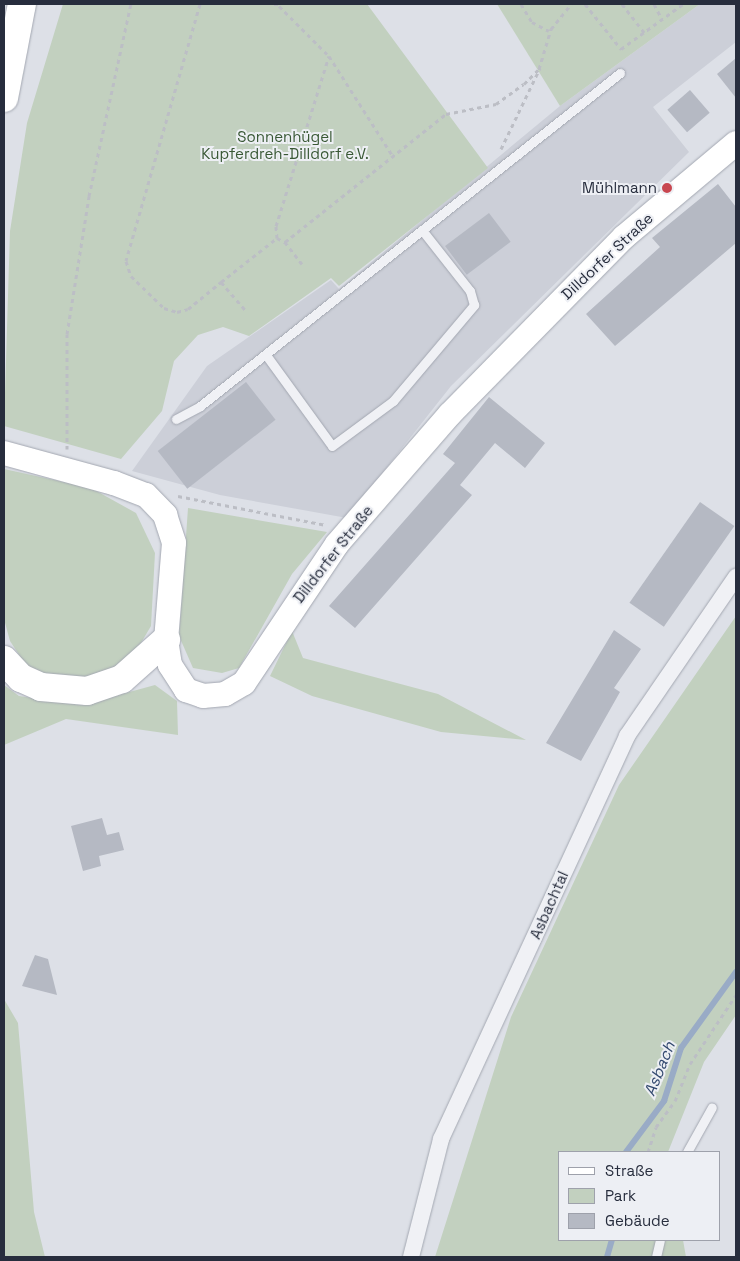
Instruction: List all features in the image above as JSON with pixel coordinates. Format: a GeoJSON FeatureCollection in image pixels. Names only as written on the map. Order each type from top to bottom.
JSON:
{"type":"FeatureCollection","features":[{"type":"Feature","properties":{"kind":"highway"},"geometry":{"type":"LineString","coordinates":[[4,98],[22,4]]}},
{"type":"Feature","properties":{"kind":"highway"},"geometry":{"type":"LineString","coordinates":[[4,660],[21,678],[41,687],[87,691],[122,679],[166,640]]}},
{"type":"Feature","properties":{"kind":"main road","name":"Dilldorfer Straße"},"geometry":{"type":"LineString","coordinates":[[4,454],[61,468],[146,496],[165,515],[174,562],[166,640],[170,665],[186,690],[203,696],[225,694],[244,683],[337,544],[450,414],[624,237],[736,143]]}},
{"type":"Feature","properties":{"kind":"street","name":"Asbachtal"},"geometry":{"type":"LineString","coordinates":[[411,1257],[441,1139],[627,736],[736,577]]}},
{"type":"Feature","properties":{"kind":"lane"},"geometry":{"type":"LineString","coordinates":[[176,419],[200,406],[266,355],[620,73]]}},
{"type":"Feature","properties":{"kind":"lane"},"geometry":{"type":"LineString","coordinates":[[266,355],[332,446],[392,402],[474,306],[470,291],[422,230]]}},
{"type":"Feature","properties":{"kind":"lane"},"geometry":{"type":"LineString","coordinates":[[687,1151],[712,1107]]}},
{"type":"Feature","properties":{"kind":"lane"},"geometry":{"type":"LineString","coordinates":[[656,1257],[660,1241]]}},
{"type":"Feature","properties":{"kind":"path"},"geometry":{"type":"LineString","coordinates":[[61,468],[67,334],[88,196],[131,4]]}},
{"type":"Feature","properties":{"kind":"path"},"geometry":{"type":"LineString","coordinates":[[200,4],[126,261],[132,276],[164,308],[177,312],[188,309],[277,238]]}},
{"type":"Feature","properties":{"kind":"path"},"geometry":{"type":"LineString","coordinates":[[274,4],[280,5],[329,56],[392,155]]}},
{"type":"Feature","properties":{"kind":"path"},"geometry":{"type":"LineString","coordinates":[[521,4],[532,22],[550,31]]}},
{"type":"Feature","properties":{"kind":"path"},"geometry":{"type":"LineString","coordinates":[[286,242],[392,155],[446,114],[496,104],[534,75],[540,63],[550,31],[571,4]]}},
{"type":"Feature","properties":{"kind":"path"},"geometry":{"type":"LineString","coordinates":[[585,4],[621,49],[683,4]]}},
{"type":"Feature","properties":{"kind":"path"},"geometry":{"type":"LineString","coordinates":[[622,4],[644,32]]}},
{"type":"Feature","properties":{"kind":"path"},"geometry":{"type":"LineString","coordinates":[[653,4],[662,19]]}},
{"type":"Feature","properties":{"kind":"path"},"geometry":{"type":"LineString","coordinates":[[277,238],[276,226],[329,56]]}},
{"type":"Feature","properties":{"kind":"path"},"geometry":{"type":"LineString","coordinates":[[507,131],[541,74],[540,63]]}},
{"type":"Feature","properties":{"kind":"path"},"geometry":{"type":"LineString","coordinates":[[277,238],[286,242],[302,264]]}},
{"type":"Feature","properties":{"kind":"path"},"geometry":{"type":"LineString","coordinates":[[221,282],[246,311]]}},
{"type":"Feature","properties":{"kind":"path"},"geometry":{"type":"LineString","coordinates":[[202,502],[314,524]]}},
{"type":"Feature","properties":{"kind":"path"},"geometry":{"type":"LineString","coordinates":[[648,1151],[656,1127],[675,1101],[690,1064],[736,995]]}},
{"type":"Feature","properties":{"kind":"shaded area"},"geometry":{"type":"Polygon","coordinates":[[[700,4],[736,4],[736,42],[653,107],[689,152],[451,386],[347,518],[220,495],[132,471],[207,366],[331,280],[339,289],[560,106],[700,4]]]}},
{"type":"Feature","properties":{"kind":"green space","name":"Sonnenhügel Kupferdreh-Dilldorf e.V."},"geometry":{"type":"Polygon","coordinates":[[[63,4],[367,4],[488,168],[339,286],[331,278],[249,336],[223,327],[198,335],[174,361],[162,411],[121,459],[4,426],[10,231],[27,123],[63,4]]]}},
{"type":"Feature","properties":{"kind":"green space"},"geometry":{"type":"Polygon","coordinates":[[[497,4],[700,4],[560,106],[497,4]]]}},
{"type":"Feature","properties":{"kind":"green space"},"geometry":{"type":"Polygon","coordinates":[[[4,469],[91,488],[136,513],[155,553],[151,626],[138,648],[107,674],[75,681],[56,679],[27,667],[10,641],[4,619],[4,469]]]}},
{"type":"Feature","properties":{"kind":"green space"},"geometry":{"type":"Polygon","coordinates":[[[188,508],[327,532],[292,574],[239,668],[222,673],[193,668],[179,636],[188,508]]]}},
{"type":"Feature","properties":{"kind":"green space"},"geometry":{"type":"Polygon","coordinates":[[[736,616],[736,1015],[704,1062],[668,1151],[558,1151],[558,1241],[683,1241],[686,1257],[435,1257],[511,1017],[619,785],[736,616]]]}},
{"type":"Feature","properties":{"kind":"green space"},"geometry":{"type":"Polygon","coordinates":[[[292,631],[303,658],[438,694],[526,740],[441,732],[312,696],[270,676],[292,631]]]}},
{"type":"Feature","properties":{"kind":"green space"},"geometry":{"type":"Polygon","coordinates":[[[4,685],[19,696],[82,705],[155,685],[177,701],[178,735],[66,719],[4,745],[4,685]]]}},
{"type":"Feature","properties":{"kind":"green space"},"geometry":{"type":"Polygon","coordinates":[[[4,999],[18,1023],[34,1212],[45,1257],[4,1257],[4,999]]]}},
{"type":"Feature","properties":{"kind":"building"},"geometry":{"type":"Polygon","coordinates":[[[736,58],[736,98],[717,74],[736,58]]]}},
{"type":"Feature","properties":{"kind":"building"},"geometry":{"type":"Polygon","coordinates":[[[690,90],[710,113],[687,132],[667,110],[690,90]]]}},
{"type":"Feature","properties":{"kind":"building"},"geometry":{"type":"Polygon","coordinates":[[[718,184],[736,207],[736,243],[615,346],[586,314],[660,247],[652,238],[718,184]]]}},
{"type":"Feature","properties":{"kind":"building"},"geometry":{"type":"Polygon","coordinates":[[[489,213],[511,242],[467,275],[445,246],[489,213]]]}},
{"type":"Feature","properties":{"kind":"building"},"geometry":{"type":"Polygon","coordinates":[[[246,382],[276,420],[187,489],[158,451],[246,382]]]}},
{"type":"Feature","properties":{"kind":"building"},"geometry":{"type":"Polygon","coordinates":[[[489,397],[545,443],[525,468],[495,443],[460,485],[472,495],[355,628],[329,606],[455,463],[443,454],[489,397]]]}},
{"type":"Feature","properties":{"kind":"building"},"geometry":{"type":"Polygon","coordinates":[[[700,502],[734,526],[664,627],[629,603],[700,502]]]}},
{"type":"Feature","properties":{"kind":"building"},"geometry":{"type":"Polygon","coordinates":[[[614,630],[641,649],[614,688],[620,692],[581,761],[546,743],[614,630]]]}},
{"type":"Feature","properties":{"kind":"building"},"geometry":{"type":"Polygon","coordinates":[[[102,818],[107,835],[119,832],[124,850],[99,856],[101,866],[83,871],[71,826],[102,818]]]}},
{"type":"Feature","properties":{"kind":"building"},"geometry":{"type":"Polygon","coordinates":[[[35,955],[48,959],[57,995],[22,986],[35,955]]]}},
{"type":"Feature","properties":{"kind":"waterway","name":"Asbach"},"geometry":{"type":"LineString","coordinates":[[627,1151],[664,1101],[681,1048],[736,972]]}},
{"type":"Feature","properties":{"kind":"waterway","name":"Asbach"},"geometry":{"type":"LineString","coordinates":[[607,1257],[612,1241]]}},
{"type":"Feature","properties":{"kind":"place","name":"Mühlmann"},"geometry":{"type":"Point","coordinates":[667,188]}}]}
